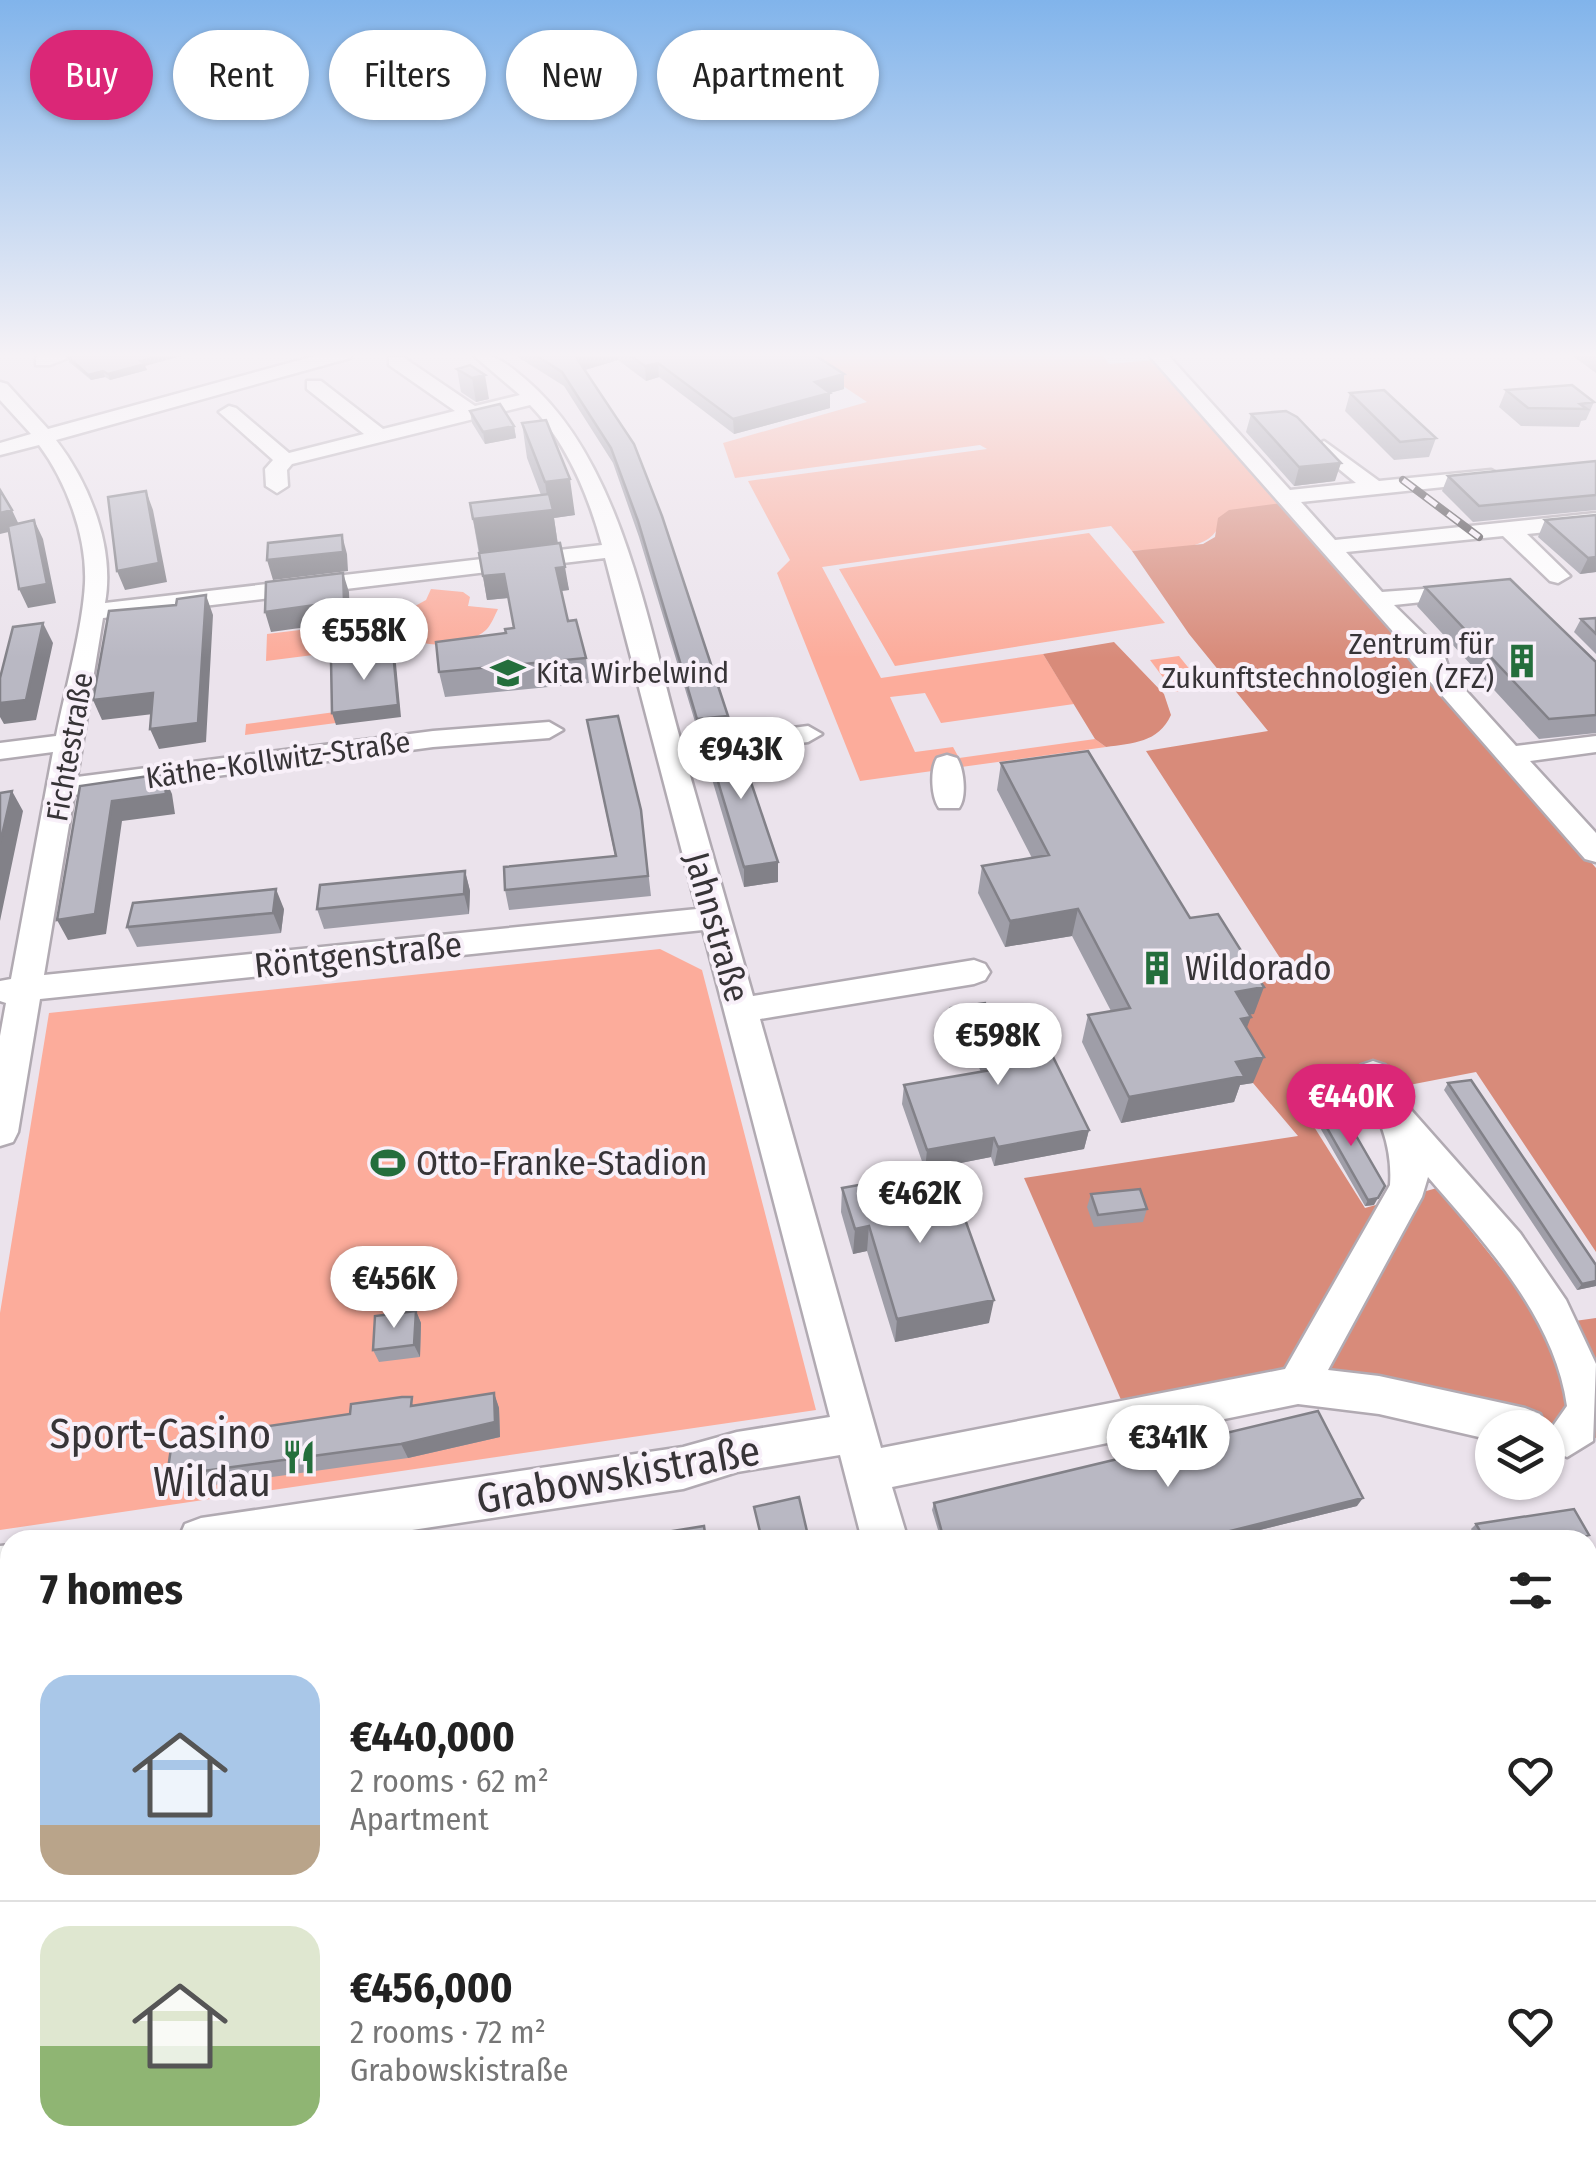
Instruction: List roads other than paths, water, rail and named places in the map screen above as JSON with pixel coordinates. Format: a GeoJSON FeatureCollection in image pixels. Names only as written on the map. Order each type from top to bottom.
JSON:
{"type":"FeatureCollection","features":[{"type":"Feature","properties":{"kind":"street","name":"Fichtestraße"},"geometry":{"type":"LineString","coordinates":[[0,1132],[12,990],[62,788],[98,582],[88,520],[58,455]]}},
{"type":"Feature","properties":{"kind":"street"},"geometry":{"type":"LineString","coordinates":[[280,455],[285,460]]}},
{"type":"Feature","properties":{"kind":"street"},"geometry":{"type":"LineString","coordinates":[[277,486],[276,469],[285,460],[303,455]]}},
{"type":"Feature","properties":{"kind":"street","name":"Jahnstraße"},"geometry":{"type":"LineString","coordinates":[[580,455],[615,550],[882,1530]]}},
{"type":"Feature","properties":{"kind":"street"},"geometry":{"type":"LineString","coordinates":[[1248,455],[1596,852]]}},
{"type":"Feature","properties":{"kind":"street"},"geometry":{"type":"LineString","coordinates":[[1334,455],[1375,488]]}},
{"type":"Feature","properties":{"kind":"street"},"geometry":{"type":"LineString","coordinates":[[1284,496],[1522,473]]}},
{"type":"Feature","properties":{"kind":"street"},"geometry":{"type":"LineString","coordinates":[[1328,547],[1596,520]]}},
{"type":"Feature","properties":{"kind":"street"},"geometry":{"type":"LineString","coordinates":[[1508,529],[1558,576]]}},
{"type":"Feature","properties":{"kind":"street"},"geometry":{"type":"LineString","coordinates":[[95,612],[476,574],[615,550]]}},
{"type":"Feature","properties":{"kind":"street"},"geometry":{"type":"LineString","coordinates":[[1376,600],[1491,588]]}},
{"type":"Feature","properties":{"kind":"street","name":"Käthe-Kollwitz-Straße"},"geometry":{"type":"LineString","coordinates":[[62,788],[434,739],[550,730]]}},
{"type":"Feature","properties":{"kind":"street"},"geometry":{"type":"LineString","coordinates":[[669,752],[808,734]]}},
{"type":"Feature","properties":{"kind":"street"},"geometry":{"type":"LineString","coordinates":[[0,752],[70,742]]}},
{"type":"Feature","properties":{"kind":"street"},"geometry":{"type":"LineString","coordinates":[[1510,755],[1596,744]]}},
{"type":"Feature","properties":{"kind":"street"},"geometry":{"type":"LineString","coordinates":[[948,764],[950,802]]}},
{"type":"Feature","properties":{"kind":"street","name":"Röntgenstraße"},"geometry":{"type":"LineString","coordinates":[[12,990],[716,918]]}},
{"type":"Feature","properties":{"kind":"street"},"geometry":{"type":"LineString","coordinates":[[741,1010],[974,972]]}},
{"type":"Feature","properties":{"kind":"street"},"geometry":{"type":"LineString","coordinates":[[1373,1074],[1402,1122],[1493,1225],[1558,1325],[1576,1362],[1588,1405],[1581,1426],[1570,1438]]}},
{"type":"Feature","properties":{"kind":"street"},"geometry":{"type":"LineString","coordinates":[[1298,1386],[1409,1186],[1412,1159],[1402,1122]]}},
{"type":"Feature","properties":{"kind":"street","name":"Grabowskistraße"},"geometry":{"type":"LineString","coordinates":[[268,1530],[683,1468],[737,1452],[861,1452],[1298,1386],[1379,1395],[1475,1417]]}},
{"type":"Feature","properties":{"kind":"railway"},"geometry":{"type":"LineString","coordinates":[[1403,480],[1479,537]]}},
{"type":"Feature","properties":{"kind":"place","name":"Zentrum für Zukunftstechnologien (ZFZ)"},"geometry":{"type":"Point","coordinates":[1522,661]}},
{"type":"Feature","properties":{"kind":"place","name":"Kita Wirbelwind"},"geometry":{"type":"Point","coordinates":[508,673]}},
{"type":"Feature","properties":{"kind":"place","name":"Wildorado"},"geometry":{"type":"Point","coordinates":[1157,968]}},
{"type":"Feature","properties":{"kind":"place","name":"Otto-Franke-Stadion"},"geometry":{"type":"Point","coordinates":[388,1163]}},
{"type":"Feature","properties":{"kind":"place","name":"Sport-Casino Wildau"},"geometry":{"type":"Point","coordinates":[299,1457]}}]}
